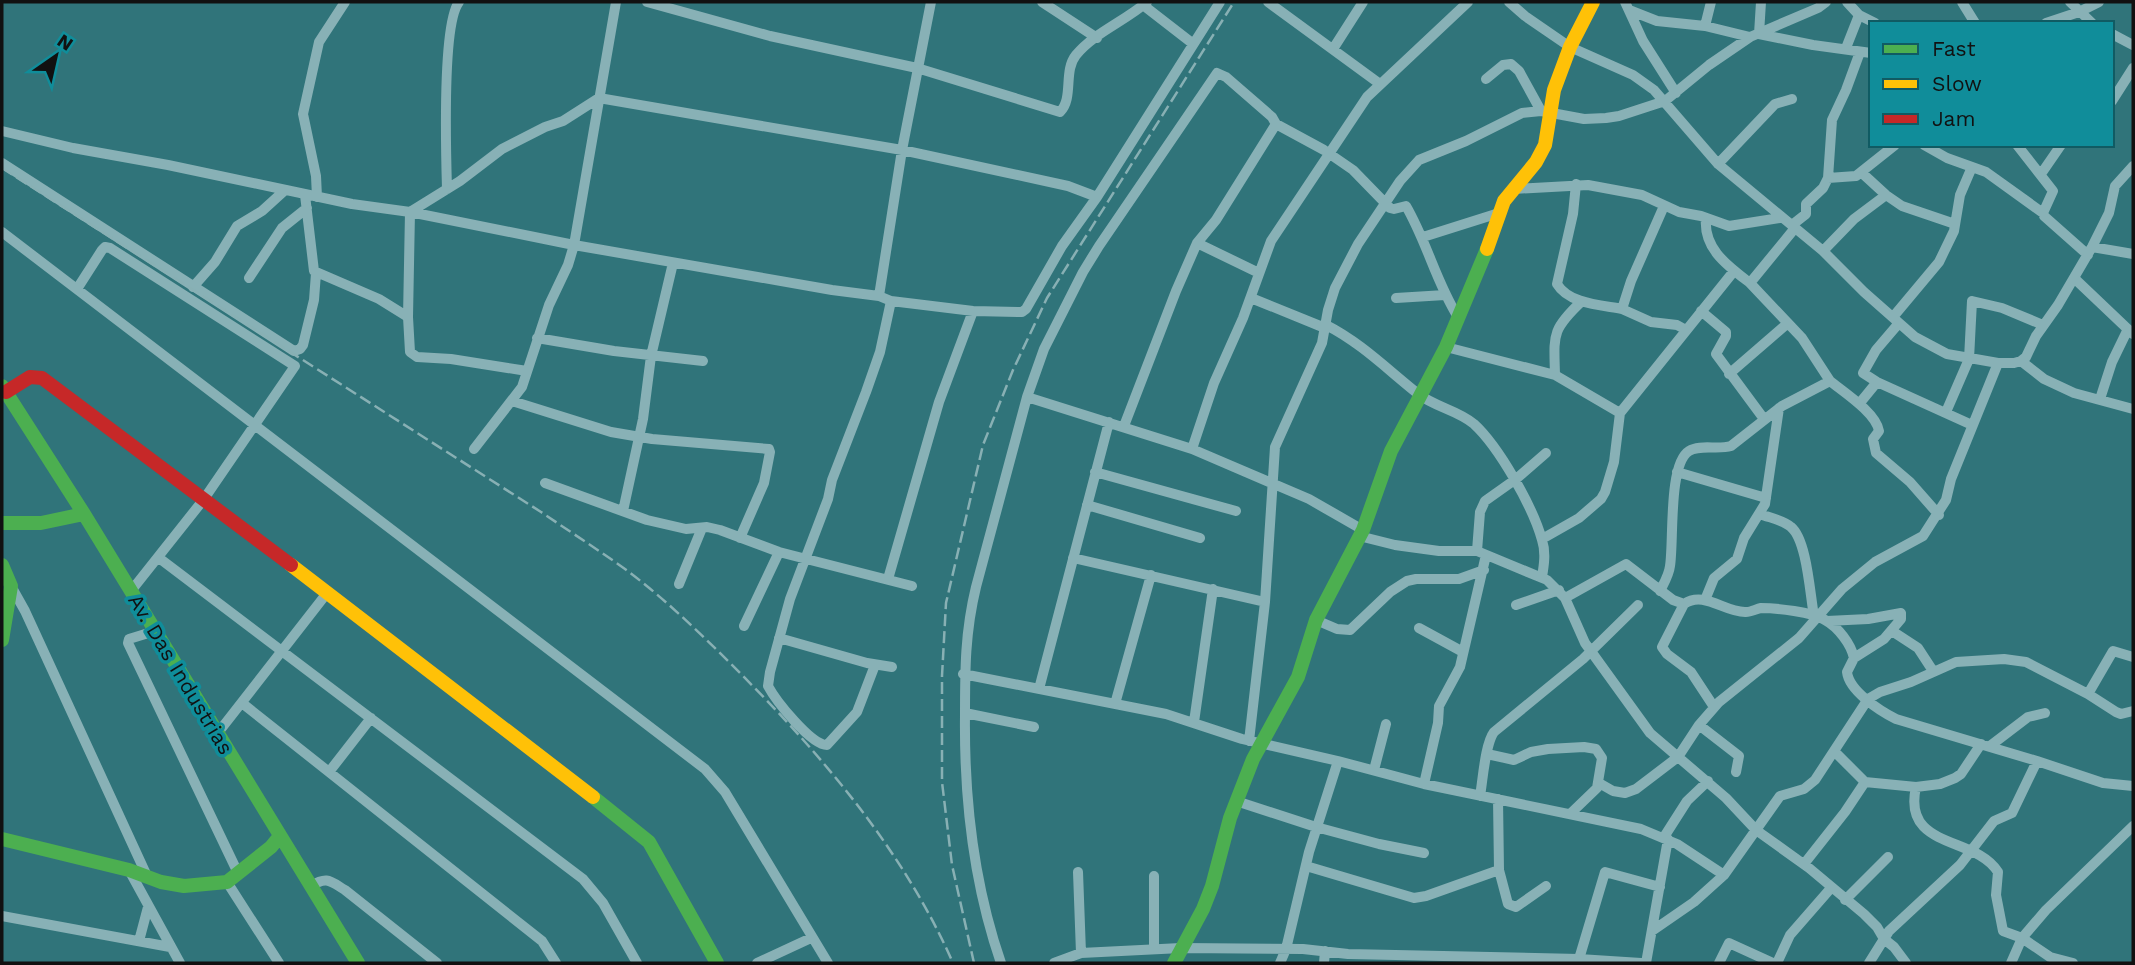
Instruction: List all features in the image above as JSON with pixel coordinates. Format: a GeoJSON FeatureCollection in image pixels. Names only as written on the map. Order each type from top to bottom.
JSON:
{"type":"FeatureCollection","features":[{"type":"Feature","properties":{"kind":"street"},"geometry":{"type":"LineString","coordinates":[[317,197],[316,176],[303,114],[319,42],[345,2]]}},
{"type":"Feature","properties":{"kind":"street"},"geometry":{"type":"LineString","coordinates":[[447,189],[448,52],[453,12],[460,2]]}},
{"type":"Feature","properties":{"kind":"street"},"geometry":{"type":"LineString","coordinates":[[474,449],[522,387],[537,338],[574,245],[616,2]]}},
{"type":"Feature","properties":{"kind":"street"},"geometry":{"type":"LineString","coordinates":[[647,2],[770,36],[917,68],[1060,112],[1067,96],[1070,65],[1075,56],[1145,3],[1192,43]]}},
{"type":"Feature","properties":{"kind":"street"},"geometry":{"type":"LineString","coordinates":[[879,296],[902,150],[930,2]]}},
{"type":"Feature","properties":{"kind":"street"},"geometry":{"type":"LineString","coordinates":[[1042,2],[1097,38]]}},
{"type":"Feature","properties":{"kind":"street"},"geometry":{"type":"LineString","coordinates":[[2,131],[284,191],[410,212],[574,245],[879,296],[891,301],[1015,313],[1026,309],[1062,246],[1097,197],[1220,2]]}},
{"type":"Feature","properties":{"kind":"street"},"geometry":{"type":"LineString","coordinates":[[1268,2],[1380,84]]}},
{"type":"Feature","properties":{"kind":"street"},"geometry":{"type":"LineString","coordinates":[[1333,49],[1363,2]]}},
{"type":"Feature","properties":{"kind":"street"},"geometry":{"type":"LineString","coordinates":[[1192,449],[1214,383],[1251,298],[1271,241],[1367,97],[1468,2]]}},
{"type":"Feature","properties":{"kind":"street"},"geometry":{"type":"LineString","coordinates":[[1509,2],[1570,47],[1633,75],[1654,90],[1718,164],[1823,251],[1915,338],[1947,354],[1969,359],[1998,363],[2021,361],[2044,379],[2074,393],[2133,409]]}},
{"type":"Feature","properties":{"kind":"street"},"geometry":{"type":"LineString","coordinates":[[1705,26],[1711,2]]}},
{"type":"Feature","properties":{"kind":"street"},"geometry":{"type":"LineString","coordinates":[[1755,36],[1761,2]]}},
{"type":"Feature","properties":{"kind":"street"},"geometry":{"type":"LineString","coordinates":[[1174,963],[1203,909],[1212,886],[1255,742],[1275,447],[1316,358],[1335,288],[1345,267],[1400,181],[1419,160],[1466,141],[1508,118],[1545,112],[1584,119],[1606,118],[1665,101],[1709,65],[1755,36],[1826,2]]}},
{"type":"Feature","properties":{"kind":"street"},"geometry":{"type":"LineString","coordinates":[[1847,2],[1859,15],[1871,21]]}},
{"type":"Feature","properties":{"kind":"street"},"geometry":{"type":"LineString","coordinates":[[1962,2],[1974,21]]}},
{"type":"Feature","properties":{"kind":"street"},"geometry":{"type":"LineString","coordinates":[[2070,2],[2089,21]]}},
{"type":"Feature","properties":{"kind":"street"},"geometry":{"type":"LineString","coordinates":[[2065,20],[2099,2]]}},
{"type":"Feature","properties":{"kind":"street"},"geometry":{"type":"LineString","coordinates":[[1545,112],[1570,47],[1595,4]]}},
{"type":"Feature","properties":{"kind":"street"},"geometry":{"type":"LineString","coordinates":[[1627,6],[1657,21],[1866,52],[1832,120],[1828,178],[1823,188],[1807,202],[1805,214],[1750,283]]}},
{"type":"Feature","properties":{"kind":"street"},"geometry":{"type":"LineString","coordinates":[[1627,6],[1643,41],[1676,93]]}},
{"type":"Feature","properties":{"kind":"street"},"geometry":{"type":"LineString","coordinates":[[1846,48],[1859,15]]}},
{"type":"Feature","properties":{"kind":"street"},"geometry":{"type":"LineString","coordinates":[[2114,35],[2133,45]]}},
{"type":"Feature","properties":{"kind":"street"},"geometry":{"type":"LineString","coordinates":[[1255,742],[1292,689],[1316,620],[1361,533],[1391,451],[1446,347],[1507,195],[1541,154],[1549,131],[1545,112],[1519,71],[1511,64],[1503,65],[1486,79]]}},
{"type":"Feature","properties":{"kind":"street"},"geometry":{"type":"LineString","coordinates":[[2114,98],[2133,68]]}},
{"type":"Feature","properties":{"kind":"street"},"geometry":{"type":"LineString","coordinates":[[1000,963],[984,913],[974,862],[964,766],[963,674],[970,609],[1027,397],[1044,349],[1083,272],[1217,73],[1226,77],[1272,117],[1276,124],[1329,152],[1363,179],[1392,209],[1406,206],[1423,237],[1445,295],[1458,317]]}},
{"type":"Feature","properties":{"kind":"street"},"geometry":{"type":"LineString","coordinates":[[410,212],[502,149],[563,121],[599,98],[902,150],[1068,186],[1097,197]]}},
{"type":"Feature","properties":{"kind":"street"},"geometry":{"type":"LineString","coordinates":[[1718,164],[1775,104],[1792,99]]}},
{"type":"Feature","properties":{"kind":"street"},"geometry":{"type":"LineString","coordinates":[[1124,426],[1197,243],[1216,220],[1276,124]]}},
{"type":"Feature","properties":{"kind":"street"},"geometry":{"type":"LineString","coordinates":[[1828,178],[1863,173],[1893,147]]}},
{"type":"Feature","properties":{"kind":"street"},"geometry":{"type":"LineString","coordinates":[[1927,147],[2000,180],[2043,213],[2050,223],[2090,251],[2133,254]]}},
{"type":"Feature","properties":{"kind":"street"},"geometry":{"type":"LineString","coordinates":[[2019,147],[2053,191],[2043,213]]}},
{"type":"Feature","properties":{"kind":"street"},"geometry":{"type":"LineString","coordinates":[[2041,174],[2061,147]]}},
{"type":"Feature","properties":{"kind":"street"},"geometry":{"type":"LineString","coordinates":[[2,163],[294,351],[303,345],[314,300],[316,273],[305,195]]}},
{"type":"Feature","properties":{"kind":"street"},"geometry":{"type":"LineString","coordinates":[[2021,361],[2090,251],[2109,213],[2115,186],[2133,166]]}},
{"type":"Feature","properties":{"kind":"street"},"geometry":{"type":"LineString","coordinates":[[1972,167],[1960,195],[1948,245],[1933,272],[1863,369],[1866,376],[1877,382],[1972,425]]}},
{"type":"Feature","properties":{"kind":"street"},"geometry":{"type":"LineString","coordinates":[[1863,173],[1902,206],[1955,224]]}},
{"type":"Feature","properties":{"kind":"street"},"geometry":{"type":"LineString","coordinates":[[1512,189],[1576,184],[1642,195],[1664,206],[1729,226],[1780,218]]}},
{"type":"Feature","properties":{"kind":"street"},"geometry":{"type":"LineString","coordinates":[[1576,184],[1573,214],[1558,284],[1567,295],[1622,309],[1651,322],[1686,330]]}},
{"type":"Feature","properties":{"kind":"street"},"geometry":{"type":"LineString","coordinates":[[193,287],[215,262],[237,226],[262,211],[284,191]]}},
{"type":"Feature","properties":{"kind":"street"},"geometry":{"type":"LineString","coordinates":[[1823,251],[1854,219],[1886,195]]}},
{"type":"Feature","properties":{"kind":"street"},"geometry":{"type":"LineString","coordinates":[[1622,309],[1630,281],[1664,206]]}},
{"type":"Feature","properties":{"kind":"street"},"geometry":{"type":"LineString","coordinates":[[249,278],[282,228],[307,208]]}},
{"type":"Feature","properties":{"kind":"street"},"geometry":{"type":"LineString","coordinates":[[410,212],[408,317],[411,352],[416,357],[451,359],[527,371]]}},
{"type":"Feature","properties":{"kind":"street"},"geometry":{"type":"LineString","coordinates":[[1423,237],[1499,213]]}},
{"type":"Feature","properties":{"kind":"street"},"geometry":{"type":"LineString","coordinates":[[1706,218],[1706,230],[1715,254],[1750,283],[1802,338],[1830,381],[1859,404],[1879,426],[1880,431],[1873,439],[1876,453],[1921,494],[1939,515]]}},
{"type":"Feature","properties":{"kind":"street"},"geometry":{"type":"LineString","coordinates":[[2,232],[705,769],[738,814],[828,963]]}},
{"type":"Feature","properties":{"kind":"street"},"geometry":{"type":"LineString","coordinates":[[1197,243],[1259,273]]}},
{"type":"Feature","properties":{"kind":"street"},"geometry":{"type":"LineString","coordinates":[[77,289],[102,250],[105,247],[110,248],[293,364],[295,369],[204,499],[131,591]]}},
{"type":"Feature","properties":{"kind":"street"},"geometry":{"type":"LineString","coordinates":[[622,511],[639,437],[651,356],[673,262]]}},
{"type":"Feature","properties":{"kind":"street"},"geometry":{"type":"LineString","coordinates":[[1542,539],[1579,518],[1605,492],[1614,462],[1620,413],[1734,271]]}},
{"type":"Feature","properties":{"kind":"street"},"geometry":{"type":"LineString","coordinates":[[316,273],[367,293],[408,317]]}},
{"type":"Feature","properties":{"kind":"street"},"geometry":{"type":"LineString","coordinates":[[2074,278],[2131,331],[2112,362],[2100,400]]}},
{"type":"Feature","properties":{"kind":"street"},"geometry":{"type":"LineString","coordinates":[[1396,298],[1445,295]]}},
{"type":"Feature","properties":{"kind":"street"},"geometry":{"type":"LineString","coordinates":[[1251,298],[1326,327],[1364,350],[1420,396],[1473,424],[1516,479],[1542,539],[1542,577]]}},
{"type":"Feature","properties":{"kind":"street"},"geometry":{"type":"LineString","coordinates":[[1555,375],[1554,335],[1565,316],[1582,300]]}},
{"type":"Feature","properties":{"kind":"street"},"geometry":{"type":"LineString","coordinates":[[875,665],[858,712],[831,744],[820,745],[768,686],[779,638],[880,352],[891,301]]}},
{"type":"Feature","properties":{"kind":"street"},"geometry":{"type":"LineString","coordinates":[[1946,412],[1969,359],[1972,301],[2002,308],[2043,325]]}},
{"type":"Feature","properties":{"kind":"street"},"geometry":{"type":"LineString","coordinates":[[888,579],[939,402],[973,311]]}},
{"type":"Feature","properties":{"kind":"street"},"geometry":{"type":"LineString","coordinates":[[1701,311],[1726,332],[1716,354],[1764,419]]}},
{"type":"Feature","properties":{"kind":"street"},"geometry":{"type":"LineString","coordinates":[[1729,374],[1788,323]]}},
{"type":"Feature","properties":{"kind":"street"},"geometry":{"type":"LineString","coordinates":[[537,338],[651,356],[703,361]]}},
{"type":"Feature","properties":{"kind":"street"},"geometry":{"type":"LineString","coordinates":[[1446,347],[1555,375],[1620,413]]}},
{"type":"Feature","properties":{"kind":"street"},"geometry":{"type":"LineString","coordinates":[[1599,783],[1613,791],[1625,793],[1636,789],[1678,757],[1714,707],[1800,638],[1842,589],[1875,562],[1923,536],[1939,515],[1946,500],[1951,479],[1998,363]]}},
{"type":"Feature","properties":{"kind":"street"},"geometry":{"type":"LineString","coordinates":[[4,389],[30,377],[43,378],[635,829],[649,842],[658,856],[717,963]]}},
{"type":"Feature","properties":{"kind":"street"},"geometry":{"type":"LineString","coordinates":[[1660,591],[1670,566],[1675,503],[1673,490],[1685,454],[1689,451],[1722,449],[1739,442],[1779,408],[1830,381]]}},
{"type":"Feature","properties":{"kind":"street"},"geometry":{"type":"LineString","coordinates":[[1859,404],[1877,382]]}},
{"type":"Feature","properties":{"kind":"street","name":"Av. Das Industrias"},"geometry":{"type":"LineString","coordinates":[[4,389],[84,514],[358,963]]}},
{"type":"Feature","properties":{"kind":"street"},"geometry":{"type":"LineString","coordinates":[[1027,397],[1192,449],[1309,499],[1361,533],[1395,545],[1481,553],[1542,577],[1562,594],[1590,650],[1650,733],[1708,781],[1756,830],[1804,864],[1877,927],[1906,963]]}},
{"type":"Feature","properties":{"kind":"street"},"geometry":{"type":"LineString","coordinates":[[512,401],[611,432],[769,449],[764,483],[740,538]]}},
{"type":"Feature","properties":{"kind":"street"},"geometry":{"type":"LineString","coordinates":[[1705,600],[1714,578],[1737,559],[1744,538],[1760,514],[1766,498],[1779,408]]}},
{"type":"Feature","properties":{"kind":"street"},"geometry":{"type":"LineString","coordinates":[[1039,689],[1109,422]]}},
{"type":"Feature","properties":{"kind":"street"},"geometry":{"type":"LineString","coordinates":[[1424,784],[1438,723],[1439,706],[1460,667],[1484,570],[1481,553],[1481,506],[1546,453]]}},
{"type":"Feature","properties":{"kind":"street"},"geometry":{"type":"LineString","coordinates":[[1095,472],[1236,511]]}},
{"type":"Feature","properties":{"kind":"street"},"geometry":{"type":"LineString","coordinates":[[1677,472],[1766,498]]}},
{"type":"Feature","properties":{"kind":"street"},"geometry":{"type":"LineString","coordinates":[[545,483],[622,511],[686,528],[720,530],[779,552],[912,586]]}},
{"type":"Feature","properties":{"kind":"street"},"geometry":{"type":"LineString","coordinates":[[1087,505],[1200,538]]}},
{"type":"Feature","properties":{"kind":"street"},"geometry":{"type":"LineString","coordinates":[[2,523],[41,523],[84,514]]}},
{"type":"Feature","properties":{"kind":"street"},"geometry":{"type":"LineString","coordinates":[[1760,514],[1787,524],[1797,534],[1819,618],[1848,644],[1854,657]]}},
{"type":"Feature","properties":{"kind":"street"},"geometry":{"type":"LineString","coordinates":[[679,584],[702,528]]}},
{"type":"Feature","properties":{"kind":"street"},"geometry":{"type":"LineString","coordinates":[[744,626],[779,552]]}},
{"type":"Feature","properties":{"kind":"street"},"geometry":{"type":"LineString","coordinates":[[159,558],[583,879],[603,903],[637,963]]}},
{"type":"Feature","properties":{"kind":"street"},"geometry":{"type":"LineString","coordinates":[[1073,558],[1265,602]]}},
{"type":"Feature","properties":{"kind":"street"},"geometry":{"type":"LineString","coordinates":[[1516,605],[1562,594],[1624,564],[1660,591],[1684,604]]}},
{"type":"Feature","properties":{"kind":"street"},"geometry":{"type":"LineString","coordinates":[[2,565],[147,876]]}},
{"type":"Feature","properties":{"kind":"street"},"geometry":{"type":"LineString","coordinates":[[1316,620],[1337,629],[1350,630],[1390,592],[1407,581],[1459,579],[1484,570]]}},
{"type":"Feature","properties":{"kind":"street"},"geometry":{"type":"LineString","coordinates":[[1115,704],[1151,575]]}},
{"type":"Feature","properties":{"kind":"street"},"geometry":{"type":"LineString","coordinates":[[2,640],[11,586]]}},
{"type":"Feature","properties":{"kind":"street"},"geometry":{"type":"LineString","coordinates":[[1194,722],[1213,589]]}},
{"type":"Feature","properties":{"kind":"street"},"geometry":{"type":"LineString","coordinates":[[217,734],[327,593]]}},
{"type":"Feature","properties":{"kind":"street"},"geometry":{"type":"LineString","coordinates":[[1714,707],[1691,672],[1662,647],[1684,604],[1689,600],[1705,600],[1746,612],[1764,608],[1819,618],[1868,619],[1899,612],[1901,619],[1892,631],[1854,657],[1847,672],[1847,679],[1854,688],[1882,712],[1896,719],[2103,783],[2133,786]]}},
{"type":"Feature","properties":{"kind":"street"},"geometry":{"type":"LineString","coordinates":[[1480,796],[1488,740],[1494,732],[1583,659],[1638,606]]}},
{"type":"Feature","properties":{"kind":"street"},"geometry":{"type":"LineString","coordinates":[[1419,628],[1463,652]]}},
{"type":"Feature","properties":{"kind":"street"},"geometry":{"type":"LineString","coordinates":[[155,631],[129,639],[128,643],[233,878],[279,963]]}},
{"type":"Feature","properties":{"kind":"street"},"geometry":{"type":"LineString","coordinates":[[1892,631],[1918,648],[1933,671]]}},
{"type":"Feature","properties":{"kind":"street"},"geometry":{"type":"LineString","coordinates":[[779,638],[875,665],[892,667]]}},
{"type":"Feature","properties":{"kind":"street"},"geometry":{"type":"LineString","coordinates":[[2088,694],[2113,650],[2133,657]]}},
{"type":"Feature","properties":{"kind":"street"},"geometry":{"type":"LineString","coordinates":[[1652,931],[1694,902],[1724,875],[1780,796],[1804,789],[1815,780],[1868,699],[1880,692],[1956,662],[2019,660],[2088,694],[2116,712],[2121,714],[2133,711]]}},
{"type":"Feature","properties":{"kind":"street"},"geometry":{"type":"LineString","coordinates":[[963,674],[1156,712],[1255,742],[1424,784],[1641,829],[1666,838],[1724,875]]}},
{"type":"Feature","properties":{"kind":"street"},"geometry":{"type":"LineString","coordinates":[[242,703],[542,941],[556,963]]}},
{"type":"Feature","properties":{"kind":"street"},"geometry":{"type":"LineString","coordinates":[[965,713],[1034,727]]}},
{"type":"Feature","properties":{"kind":"street"},"geometry":{"type":"LineString","coordinates":[[1835,751],[1865,782],[1916,787],[1940,784],[1961,774],[1985,745],[2028,717],[2045,713]]}},
{"type":"Feature","properties":{"kind":"street"},"geometry":{"type":"LineString","coordinates":[[329,772],[371,718]]}},
{"type":"Feature","properties":{"kind":"street"},"geometry":{"type":"LineString","coordinates":[[1374,770],[1386,724]]}},
{"type":"Feature","properties":{"kind":"street"},"geometry":{"type":"LineString","coordinates":[[1699,725],[1739,755],[1736,772]]}},
{"type":"Feature","properties":{"kind":"street"},"geometry":{"type":"LineString","coordinates":[[1487,754],[1514,760],[1531,752],[1548,749],[1596,749],[1602,758],[1599,783],[1592,795],[1570,814]]}},
{"type":"Feature","properties":{"kind":"street"},"geometry":{"type":"LineString","coordinates":[[1280,963],[1338,761]]}},
{"type":"Feature","properties":{"kind":"street"},"geometry":{"type":"LineString","coordinates":[[1869,963],[1895,925],[1936,889],[1994,821],[2012,813],[2037,761]]}},
{"type":"Feature","properties":{"kind":"street"},"geometry":{"type":"LineString","coordinates":[[1646,963],[1666,838],[1687,802],[1708,781]]}},
{"type":"Feature","properties":{"kind":"street"},"geometry":{"type":"LineString","coordinates":[[1804,864],[1865,782]]}},
{"type":"Feature","properties":{"kind":"street"},"geometry":{"type":"LineString","coordinates":[[1916,787],[1913,808],[1921,824],[1944,841],[1985,857],[1998,872],[1996,895],[2003,931],[2022,938],[2050,957],[2073,963]]}},
{"type":"Feature","properties":{"kind":"street"},"geometry":{"type":"LineString","coordinates":[[1498,799],[1499,870],[1508,904],[1512,907],[1521,905],[1546,886]]}},
{"type":"Feature","properties":{"kind":"street"},"geometry":{"type":"LineString","coordinates":[[1236,801],[1317,827],[1424,853]]}},
{"type":"Feature","properties":{"kind":"street"},"geometry":{"type":"LineString","coordinates":[[2011,963],[2022,938],[2046,910],[2133,826]]}},
{"type":"Feature","properties":{"kind":"street"},"geometry":{"type":"LineString","coordinates":[[2,839],[129,870],[161,882],[184,886],[212,886],[233,878],[271,847],[280,836]]}},
{"type":"Feature","properties":{"kind":"street"},"geometry":{"type":"LineString","coordinates":[[1845,900],[1888,857]]}},
{"type":"Feature","properties":{"kind":"street"},"geometry":{"type":"LineString","coordinates":[[1306,866],[1414,898],[1499,870]]}},
{"type":"Feature","properties":{"kind":"street"},"geometry":{"type":"LineString","coordinates":[[129,870],[180,963]]}},
{"type":"Feature","properties":{"kind":"street"},"geometry":{"type":"LineString","coordinates":[[1078,872],[1081,953]]}},
{"type":"Feature","properties":{"kind":"street"},"geometry":{"type":"LineString","coordinates":[[1579,958],[1605,872],[1660,887]]}},
{"type":"Feature","properties":{"kind":"street"},"geometry":{"type":"LineString","coordinates":[[1154,876],[1154,949]]}},
{"type":"Feature","properties":{"kind":"street"},"geometry":{"type":"LineString","coordinates":[[311,886],[321,879],[329,880],[437,963]]}},
{"type":"Feature","properties":{"kind":"street"},"geometry":{"type":"LineString","coordinates":[[1719,963],[1729,943],[1775,963],[1790,934],[1831,888]]}},
{"type":"Feature","properties":{"kind":"street"},"geometry":{"type":"LineString","coordinates":[[139,941],[148,907]]}},
{"type":"Feature","properties":{"kind":"street"},"geometry":{"type":"LineString","coordinates":[[2,916],[170,947]]}},
{"type":"Feature","properties":{"kind":"street"},"geometry":{"type":"LineString","coordinates":[[757,963],[811,938]]}},
{"type":"Feature","properties":{"kind":"street"},"geometry":{"type":"LineString","coordinates":[[1054,963],[1081,953],[1181,948],[1579,958],[1641,963]]}},
{"type":"Feature","properties":{"kind":"street"},"geometry":{"type":"LineString","coordinates":[[1324,963],[1325,951]]}},
{"type":"Feature","properties":{"kind":"railway"},"geometry":{"type":"LineString","coordinates":[[974,963],[952,865],[942,782],[942,676],[946,603],[983,445],[1013,370],[1047,298],[1234,2]]}},
{"type":"Feature","properties":{"kind":"railway"},"geometry":{"type":"LineString","coordinates":[[2,168],[541,512],[625,569],[656,594],[743,676],[834,775],[912,884],[953,963]]}},
{"type":"Feature","properties":{"kind":"traffic: fast"},"geometry":{"type":"LineString","coordinates":[[1174,963],[1203,909],[1212,886],[1230,818],[1253,759],[1298,677],[1316,620],[1363,530],[1391,451],[1446,347],[1487,249]]}},
{"type":"Feature","properties":{"kind":"traffic: fast"},"geometry":{"type":"LineString","coordinates":[[2,386],[84,514],[358,963]]}},
{"type":"Feature","properties":{"kind":"traffic: fast"},"geometry":{"type":"LineString","coordinates":[[2,523],[41,523],[84,514]]}},
{"type":"Feature","properties":{"kind":"traffic: fast"},"geometry":{"type":"LineString","coordinates":[[2,565],[11,586],[2,640]]}},
{"type":"Feature","properties":{"kind":"traffic: fast"},"geometry":{"type":"LineString","coordinates":[[593,797],[649,842],[717,963]]}},
{"type":"Feature","properties":{"kind":"traffic: fast"},"geometry":{"type":"LineString","coordinates":[[2,839],[184,886],[227,882],[271,847],[280,836]]}},
{"type":"Feature","properties":{"kind":"traffic: slow"},"geometry":{"type":"LineString","coordinates":[[1487,249],[1504,201],[1536,162],[1545,145],[1554,90],[1570,47],[1593,2]]}},
{"type":"Feature","properties":{"kind":"traffic: slow"},"geometry":{"type":"LineString","coordinates":[[291,565],[593,797]]}},
{"type":"Feature","properties":{"kind":"traffic: jam"},"geometry":{"type":"LineString","coordinates":[[6,392],[30,377],[42,378],[291,565]]}}]}
